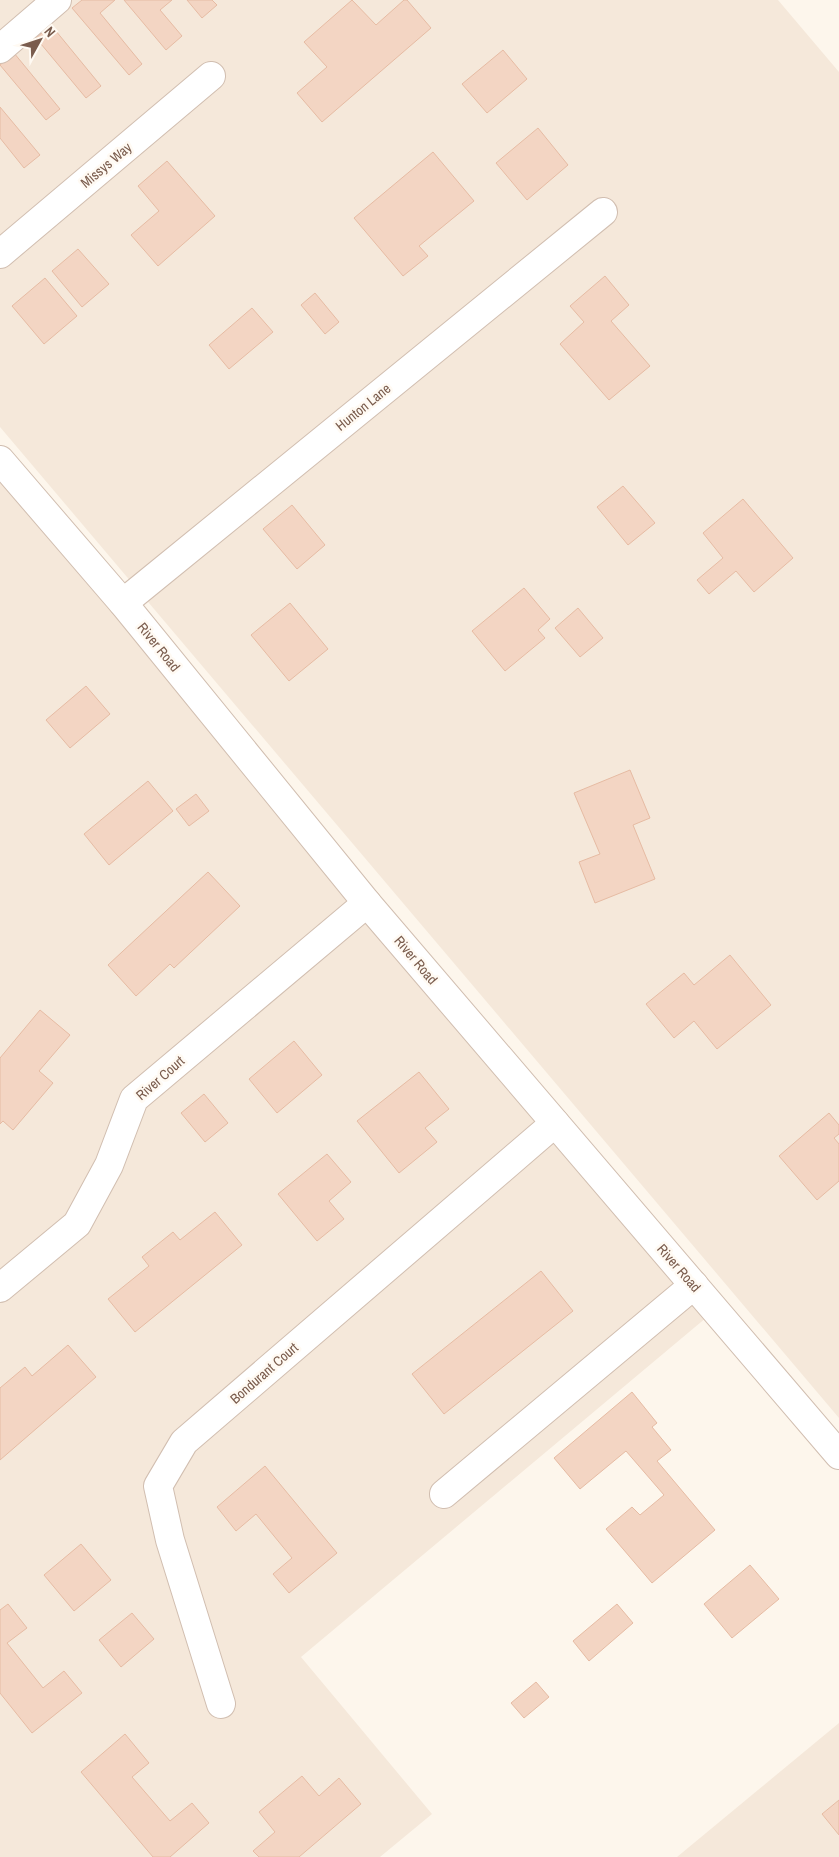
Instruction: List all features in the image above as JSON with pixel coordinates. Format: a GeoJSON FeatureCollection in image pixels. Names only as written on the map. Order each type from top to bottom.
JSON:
{"type":"FeatureCollection","features":[{"type":"Feature","properties":{"kind":"street"},"geometry":{"type":"LineString","coordinates":[[0,49],[57,0]]}},
{"type":"Feature","properties":{"kind":"street","name":"Missys Way"},"geometry":{"type":"LineString","coordinates":[[0,254],[211,76]]}},
{"type":"Feature","properties":{"kind":"street","name":"Hunton Lane"},"geometry":{"type":"LineString","coordinates":[[123,603],[603,212]]}},
{"type":"Feature","properties":{"kind":"street","name":"River Road"},"geometry":{"type":"LineString","coordinates":[[0,460],[123,603],[367,902],[839,1455]]}},
{"type":"Feature","properties":{"kind":"street","name":"River Court"},"geometry":{"type":"LineString","coordinates":[[0,1288],[77,1224],[109,1165],[134,1099],[367,902]]}},
{"type":"Feature","properties":{"kind":"street","name":"Bondurant Court"},"geometry":{"type":"LineString","coordinates":[[221,1704],[170,1540],[158,1486],[184,1442],[555,1123]]}},
{"type":"Feature","properties":{"kind":"street"},"geometry":{"type":"LineString","coordinates":[[444,1494],[694,1285]]}},
{"type":"Feature","properties":{"kind":"shaded area"},"geometry":{"type":"Polygon","coordinates":[[[0,0],[778,0],[839,72],[839,1418],[0,427],[0,0]]]}},
{"type":"Feature","properties":{"kind":"shaded area"},"geometry":{"type":"Polygon","coordinates":[[[0,462],[713,1312],[301,1657],[432,1814],[380,1857],[0,1857],[0,462]]]}},
{"type":"Feature","properties":{"kind":"shaded area"},"geometry":{"type":"Polygon","coordinates":[[[839,1723],[839,1857],[677,1857],[839,1723]]]}},
{"type":"Feature","properties":{"kind":"building"},"geometry":{"type":"Polygon","coordinates":[[[82,0],[115,0],[100,13],[142,64],[129,75],[72,8],[82,0]]]}},
{"type":"Feature","properties":{"kind":"building"},"geometry":{"type":"Polygon","coordinates":[[[124,0],[172,0],[160,10],[182,36],[166,50],[124,0]]]}},
{"type":"Feature","properties":{"kind":"building"},"geometry":{"type":"Polygon","coordinates":[[[187,0],[212,0],[217,5],[202,18],[187,0]]]}},
{"type":"Feature","properties":{"kind":"building"},"geometry":{"type":"Polygon","coordinates":[[[352,0],[376,25],[404,0],[407,0],[431,28],[322,122],[297,93],[327,67],[304,42],[352,0]]]}},
{"type":"Feature","properties":{"kind":"building"},"geometry":{"type":"Polygon","coordinates":[[[51,25],[101,86],[86,98],[36,38],[51,25]]]}},
{"type":"Feature","properties":{"kind":"building"},"geometry":{"type":"Polygon","coordinates":[[[503,50],[527,79],[487,113],[462,84],[503,50]]]}},
{"type":"Feature","properties":{"kind":"building"},"geometry":{"type":"Polygon","coordinates":[[[14,53],[60,109],[46,120],[0,65],[14,53]]]}},
{"type":"Feature","properties":{"kind":"building"},"geometry":{"type":"Polygon","coordinates":[[[0,107],[40,155],[24,168],[0,138],[0,107]]]}},
{"type":"Feature","properties":{"kind":"building"},"geometry":{"type":"Polygon","coordinates":[[[538,128],[568,165],[527,200],[496,163],[538,128]]]}},
{"type":"Feature","properties":{"kind":"building"},"geometry":{"type":"Polygon","coordinates":[[[433,152],[474,201],[419,246],[428,256],[403,276],[354,218],[433,152]]]}},
{"type":"Feature","properties":{"kind":"building"},"geometry":{"type":"Polygon","coordinates":[[[167,161],[215,216],[158,266],[131,235],[159,211],[138,186],[167,161]]]}},
{"type":"Feature","properties":{"kind":"building"},"geometry":{"type":"Polygon","coordinates":[[[78,249],[109,284],[82,307],[52,271],[78,249]]]}},
{"type":"Feature","properties":{"kind":"building"},"geometry":{"type":"Polygon","coordinates":[[[605,276],[629,305],[611,321],[650,366],[609,400],[560,344],[584,322],[570,306],[605,276]]]}},
{"type":"Feature","properties":{"kind":"building"},"geometry":{"type":"Polygon","coordinates":[[[45,278],[77,316],[44,344],[12,306],[45,278]]]}},
{"type":"Feature","properties":{"kind":"building"},"geometry":{"type":"Polygon","coordinates":[[[315,293],[339,322],[325,334],[301,305],[315,293]]]}},
{"type":"Feature","properties":{"kind":"building"},"geometry":{"type":"Polygon","coordinates":[[[252,308],[273,332],[229,369],[209,345],[252,308]]]}},
{"type":"Feature","properties":{"kind":"building"},"geometry":{"type":"Polygon","coordinates":[[[623,486],[655,523],[628,545],[597,507],[623,486]]]}},
{"type":"Feature","properties":{"kind":"building"},"geometry":{"type":"Polygon","coordinates":[[[743,499],[793,558],[754,592],[736,571],[709,594],[697,580],[723,558],[703,533],[743,499]]]}},
{"type":"Feature","properties":{"kind":"building"},"geometry":{"type":"Polygon","coordinates":[[[292,505],[325,545],[297,569],[263,529],[292,505]]]}},
{"type":"Feature","properties":{"kind":"building"},"geometry":{"type":"Polygon","coordinates":[[[524,588],[550,619],[538,630],[545,638],[505,671],[472,631],[524,588]]]}},
{"type":"Feature","properties":{"kind":"building"},"geometry":{"type":"Polygon","coordinates":[[[290,603],[328,649],[289,681],[251,635],[290,603]]]}},
{"type":"Feature","properties":{"kind":"building"},"geometry":{"type":"Polygon","coordinates":[[[578,608],[603,638],[580,657],[555,628],[578,608]]]}},
{"type":"Feature","properties":{"kind":"building"},"geometry":{"type":"Polygon","coordinates":[[[86,686],[110,714],[70,748],[46,720],[86,686]]]}},
{"type":"Feature","properties":{"kind":"building"},"geometry":{"type":"Polygon","coordinates":[[[630,770],[650,818],[633,825],[655,879],[595,903],[579,862],[600,854],[574,793],[630,770]]]}},
{"type":"Feature","properties":{"kind":"building"},"geometry":{"type":"Polygon","coordinates":[[[148,781],[173,811],[109,865],[84,834],[148,781]]]}},
{"type":"Feature","properties":{"kind":"building"},"geometry":{"type":"Polygon","coordinates":[[[196,794],[209,811],[189,826],[176,809],[196,794]]]}},
{"type":"Feature","properties":{"kind":"building"},"geometry":{"type":"Polygon","coordinates":[[[208,872],[240,906],[174,968],[170,964],[136,996],[108,965],[208,872]]]}},
{"type":"Feature","properties":{"kind":"building"},"geometry":{"type":"Polygon","coordinates":[[[730,955],[771,1005],[717,1049],[694,1021],[674,1038],[646,1004],[684,973],[694,985],[730,955]]]}},
{"type":"Feature","properties":{"kind":"building"},"geometry":{"type":"Polygon","coordinates":[[[40,1010],[70,1035],[39,1071],[53,1083],[13,1130],[3,1121],[0,1124],[0,1058],[40,1010]]]}},
{"type":"Feature","properties":{"kind":"building"},"geometry":{"type":"Polygon","coordinates":[[[294,1041],[322,1075],[277,1113],[249,1079],[294,1041]]]}},
{"type":"Feature","properties":{"kind":"building"},"geometry":{"type":"Polygon","coordinates":[[[419,1072],[449,1109],[425,1128],[437,1142],[399,1173],[357,1121],[419,1072]]]}},
{"type":"Feature","properties":{"kind":"building"},"geometry":{"type":"Polygon","coordinates":[[[204,1094],[228,1123],[205,1142],[181,1113],[204,1094]]]}},
{"type":"Feature","properties":{"kind":"building"},"geometry":{"type":"Polygon","coordinates":[[[829,1113],[839,1125],[839,1134],[834,1138],[839,1144],[839,1181],[817,1200],[779,1156],[829,1113]]]}},
{"type":"Feature","properties":{"kind":"building"},"geometry":{"type":"Polygon","coordinates":[[[327,1154],[351,1182],[329,1201],[344,1219],[317,1241],[278,1194],[327,1154]]]}},
{"type":"Feature","properties":{"kind":"building"},"geometry":{"type":"Polygon","coordinates":[[[215,1212],[242,1245],[135,1332],[108,1299],[149,1266],[142,1257],[173,1232],[180,1240],[215,1212]]]}},
{"type":"Feature","properties":{"kind":"building"},"geometry":{"type":"Polygon","coordinates":[[[541,1271],[573,1311],[444,1414],[412,1374],[541,1271]]]}},
{"type":"Feature","properties":{"kind":"building"},"geometry":{"type":"Polygon","coordinates":[[[68,1345],[96,1377],[0,1460],[0,1388],[25,1367],[32,1376],[68,1345]]]}},
{"type":"Feature","properties":{"kind":"building"},"geometry":{"type":"Polygon","coordinates":[[[632,1392],[657,1423],[652,1427],[671,1450],[657,1461],[715,1530],[652,1583],[606,1529],[632,1507],[640,1515],[664,1495],[626,1451],[580,1489],[554,1458],[632,1392]]]}},
{"type":"Feature","properties":{"kind":"building"},"geometry":{"type":"Polygon","coordinates":[[[265,1466],[337,1553],[289,1593],[273,1574],[292,1558],[256,1514],[236,1531],[217,1507],[265,1466]]]}},
{"type":"Feature","properties":{"kind":"building"},"geometry":{"type":"Polygon","coordinates":[[[81,1544],[111,1580],[74,1611],[44,1575],[81,1544]]]}},
{"type":"Feature","properties":{"kind":"building"},"geometry":{"type":"Polygon","coordinates":[[[750,1565],[779,1599],[732,1638],[704,1604],[750,1565]]]}},
{"type":"Feature","properties":{"kind":"building"},"geometry":{"type":"Polygon","coordinates":[[[8,1604],[27,1628],[7,1643],[43,1688],[64,1671],[82,1693],[32,1733],[0,1693],[0,1610],[8,1604]]]}},
{"type":"Feature","properties":{"kind":"building"},"geometry":{"type":"Polygon","coordinates":[[[617,1604],[633,1623],[589,1661],[573,1641],[617,1604]]]}},
{"type":"Feature","properties":{"kind":"building"},"geometry":{"type":"Polygon","coordinates":[[[132,1613],[154,1639],[121,1667],[99,1640],[132,1613]]]}},
{"type":"Feature","properties":{"kind":"building"},"geometry":{"type":"Polygon","coordinates":[[[536,1682],[549,1697],[524,1718],[511,1703],[536,1682]]]}},
{"type":"Feature","properties":{"kind":"building"},"geometry":{"type":"Polygon","coordinates":[[[125,1734],[149,1763],[132,1777],[170,1821],[192,1803],[209,1823],[170,1857],[153,1857],[81,1772],[125,1734]]]}},
{"type":"Feature","properties":{"kind":"building"},"geometry":{"type":"Polygon","coordinates":[[[302,1776],[319,1796],[339,1778],[361,1804],[299,1857],[259,1857],[253,1851],[275,1832],[259,1812],[302,1776]]]}},
{"type":"Feature","properties":{"kind":"building"},"geometry":{"type":"Polygon","coordinates":[[[839,1800],[839,1835],[822,1814],[839,1800]]]}}]}
